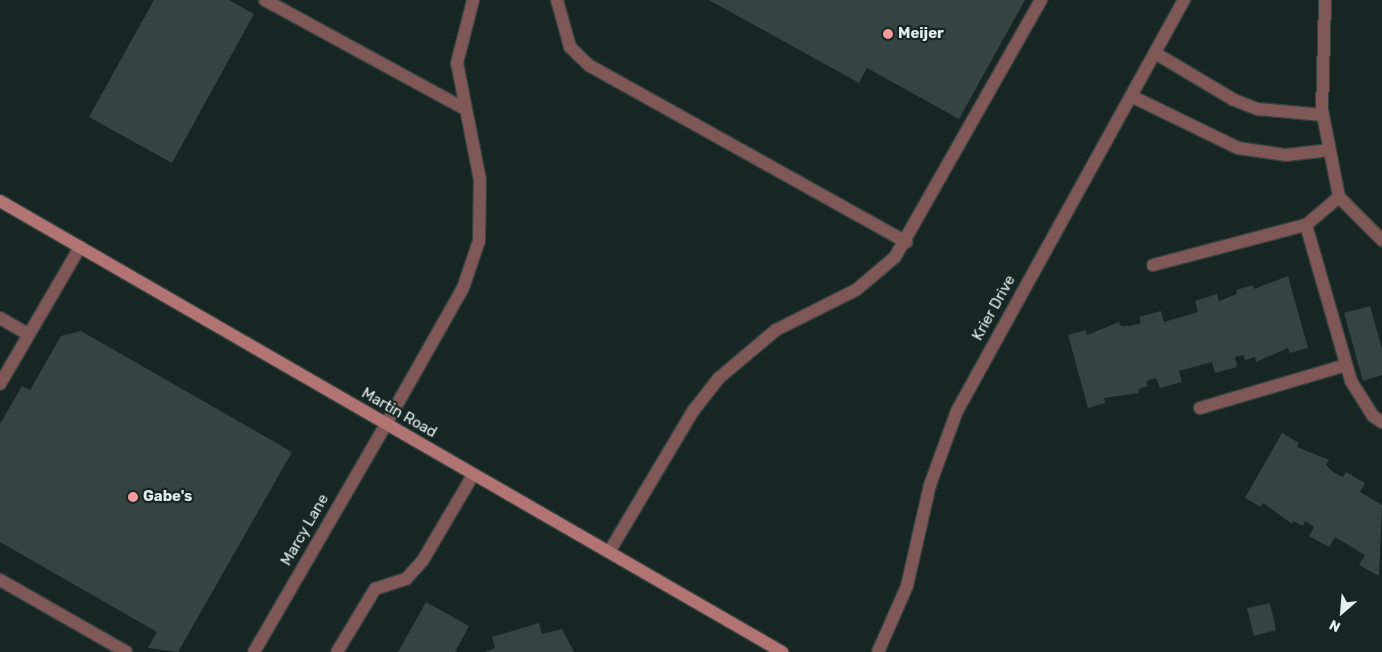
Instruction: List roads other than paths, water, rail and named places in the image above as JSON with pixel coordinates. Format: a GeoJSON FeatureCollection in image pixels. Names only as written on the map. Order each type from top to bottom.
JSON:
{"type":"FeatureCollection","features":[{"type":"Feature","properties":{"kind":"street"},"geometry":{"type":"LineString","coordinates":[[265,0],[463,108]]}},
{"type":"Feature","properties":{"kind":"street","name":"Marcy Lane"},"geometry":{"type":"LineString","coordinates":[[254,652],[463,288],[476,256],[482,193],[463,108],[457,63],[473,0]]}},
{"type":"Feature","properties":{"kind":"street"},"geometry":{"type":"LineString","coordinates":[[557,0],[570,47],[590,66],[906,242]]}},
{"type":"Feature","properties":{"kind":"street"},"geometry":{"type":"LineString","coordinates":[[609,552],[688,418],[719,378],[776,330],[874,278],[906,242],[1041,0]]}},
{"type":"Feature","properties":{"kind":"street","name":"Krier Drive"},"geometry":{"type":"LineString","coordinates":[[878,652],[907,586],[930,485],[952,423],[1184,0]]}},
{"type":"Feature","properties":{"kind":"street"},"geometry":{"type":"LineString","coordinates":[[1324,0],[1322,113],[1339,197],[1382,240]]}},
{"type":"Feature","properties":{"kind":"street"},"geometry":{"type":"LineString","coordinates":[[1155,53],[1242,103],[1281,113],[1322,113]]}},
{"type":"Feature","properties":{"kind":"street"},"geometry":{"type":"LineString","coordinates":[[1131,96],[1238,148],[1286,155],[1330,150]]}},
{"type":"Feature","properties":{"kind":"street"},"geometry":{"type":"LineString","coordinates":[[1153,264],[1306,225],[1339,197]]}},
{"type":"Feature","properties":{"kind":"street","name":"Martin Road"},"geometry":{"type":"LineString","coordinates":[[0,202],[782,652]]}},
{"type":"Feature","properties":{"kind":"street"},"geometry":{"type":"LineString","coordinates":[[1306,225],[1346,365],[1355,388],[1373,416],[1382,422]]}},
{"type":"Feature","properties":{"kind":"street"},"geometry":{"type":"LineString","coordinates":[[0,384],[80,248]]}},
{"type":"Feature","properties":{"kind":"street"},"geometry":{"type":"LineString","coordinates":[[0,318],[28,334]]}},
{"type":"Feature","properties":{"kind":"street"},"geometry":{"type":"LineString","coordinates":[[1200,408],[1346,365]]}},
{"type":"Feature","properties":{"kind":"street"},"geometry":{"type":"LineString","coordinates":[[337,652],[374,589],[403,580],[423,560],[473,475]]}},
{"type":"Feature","properties":{"kind":"street"},"geometry":{"type":"LineString","coordinates":[[0,580],[126,652]]}},
{"type":"Feature","properties":{"kind":"place","name":"Meijer"},"geometry":{"type":"Point","coordinates":[888,34]}},
{"type":"Feature","properties":{"kind":"place","name":"Gabe's"},"geometry":{"type":"Point","coordinates":[133,497]}}]}
